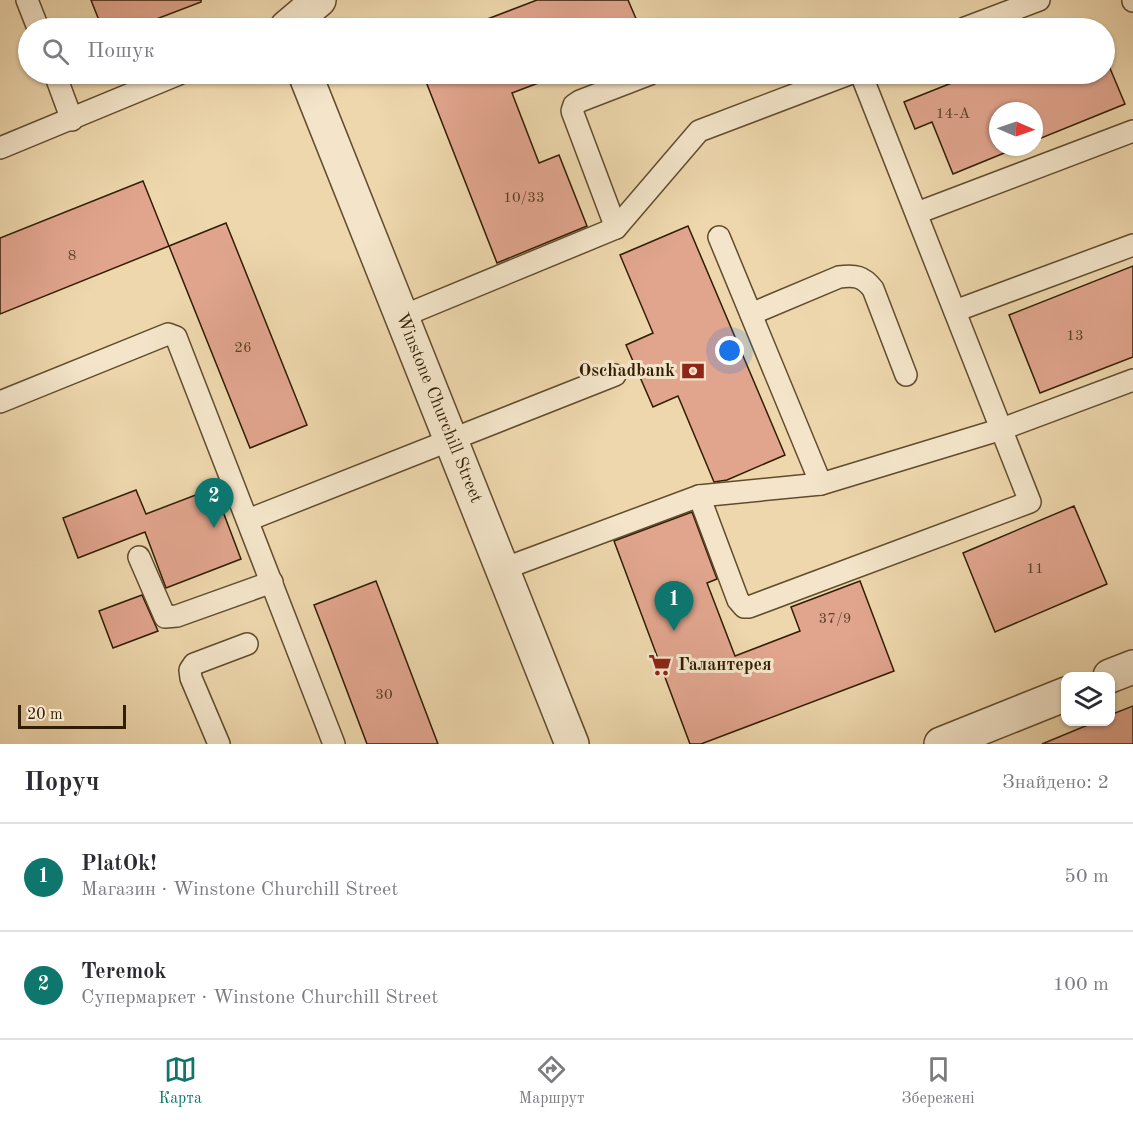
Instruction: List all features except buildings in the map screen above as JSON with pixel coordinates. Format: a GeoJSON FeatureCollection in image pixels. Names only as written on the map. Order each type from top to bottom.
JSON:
{"type":"FeatureCollection","features":[{"type":"Feature","properties":{"kind":"street"},"geometry":{"type":"LineString","coordinates":[[288,18],[319,0]]}},
{"type":"Feature","properties":{"kind":"street","name":"Winstone Churchill Street"},"geometry":{"type":"LineString","coordinates":[[309,84],[572,744]]}},
{"type":"Feature","properties":{"kind":"street"},"geometry":{"type":"LineString","coordinates":[[1115,674],[1133,667]]}},
{"type":"Feature","properties":{"kind":"street"},"geometry":{"type":"LineString","coordinates":[[941,744],[1061,696]]}},
{"type":"Feature","properties":{"kind":"lane"},"geometry":{"type":"LineString","coordinates":[[27,0],[34,18]]}},
{"type":"Feature","properties":{"kind":"lane"},"geometry":{"type":"LineString","coordinates":[[991,18],[1039,0]]}},
{"type":"Feature","properties":{"kind":"lane"},"geometry":{"type":"LineString","coordinates":[[59,84],[72,120]]}},
{"type":"Feature","properties":{"kind":"lane"},"geometry":{"type":"LineString","coordinates":[[0,148],[155,84]]}},
{"type":"Feature","properties":{"kind":"lane"},"geometry":{"type":"LineString","coordinates":[[616,228],[572,111],[574,105],[580,101],[624,84]]}},
{"type":"Feature","properties":{"kind":"lane"},"geometry":{"type":"LineString","coordinates":[[403,316],[616,228],[699,131],[823,84]]}},
{"type":"Feature","properties":{"kind":"lane"},"geometry":{"type":"LineString","coordinates":[[699,496],[738,600],[744,607],[1028,504],[1030,500],[865,84]]}},
{"type":"Feature","properties":{"kind":"lane"},"geometry":{"type":"LineString","coordinates":[[917,213],[1133,131]]}},
{"type":"Feature","properties":{"kind":"lane"},"geometry":{"type":"LineString","coordinates":[[719,237],[821,484]]}},
{"type":"Feature","properties":{"kind":"lane"},"geometry":{"type":"LineString","coordinates":[[955,311],[1133,245]]}},
{"type":"Feature","properties":{"kind":"lane"},"geometry":{"type":"LineString","coordinates":[[751,314],[839,277],[852,275],[865,278],[873,289],[906,375]]}},
{"type":"Feature","properties":{"kind":"lane"},"geometry":{"type":"LineString","coordinates":[[0,402],[173,334],[248,520],[334,744]]}},
{"type":"Feature","properties":{"kind":"lane"},"geometry":{"type":"LineString","coordinates":[[248,520],[615,375]]}},
{"type":"Feature","properties":{"kind":"lane"},"geometry":{"type":"LineString","coordinates":[[503,569],[699,496],[821,484],[1002,429],[1133,380]]}},
{"type":"Feature","properties":{"kind":"lane"},"geometry":{"type":"LineString","coordinates":[[139,557],[165,617],[177,616],[272,582]]}},
{"type":"Feature","properties":{"kind":"lane"},"geometry":{"type":"LineString","coordinates":[[219,744],[191,678],[190,670],[194,664],[247,644]]}},
{"type":"Feature","properties":{"kind":"place","name":"Oschadbank"},"geometry":{"type":"Point","coordinates":[693,371]}},
{"type":"Feature","properties":{"kind":"place","name":"Teremok"},"geometry":{"type":"Point","coordinates":[214,528]}},
{"type":"Feature","properties":{"kind":"place","name":"PlatOk!"},"geometry":{"type":"Point","coordinates":[674,631]}},
{"type":"Feature","properties":{"kind":"place","name":"Галантерея"},"geometry":{"type":"Point","coordinates":[660,665]}}]}
